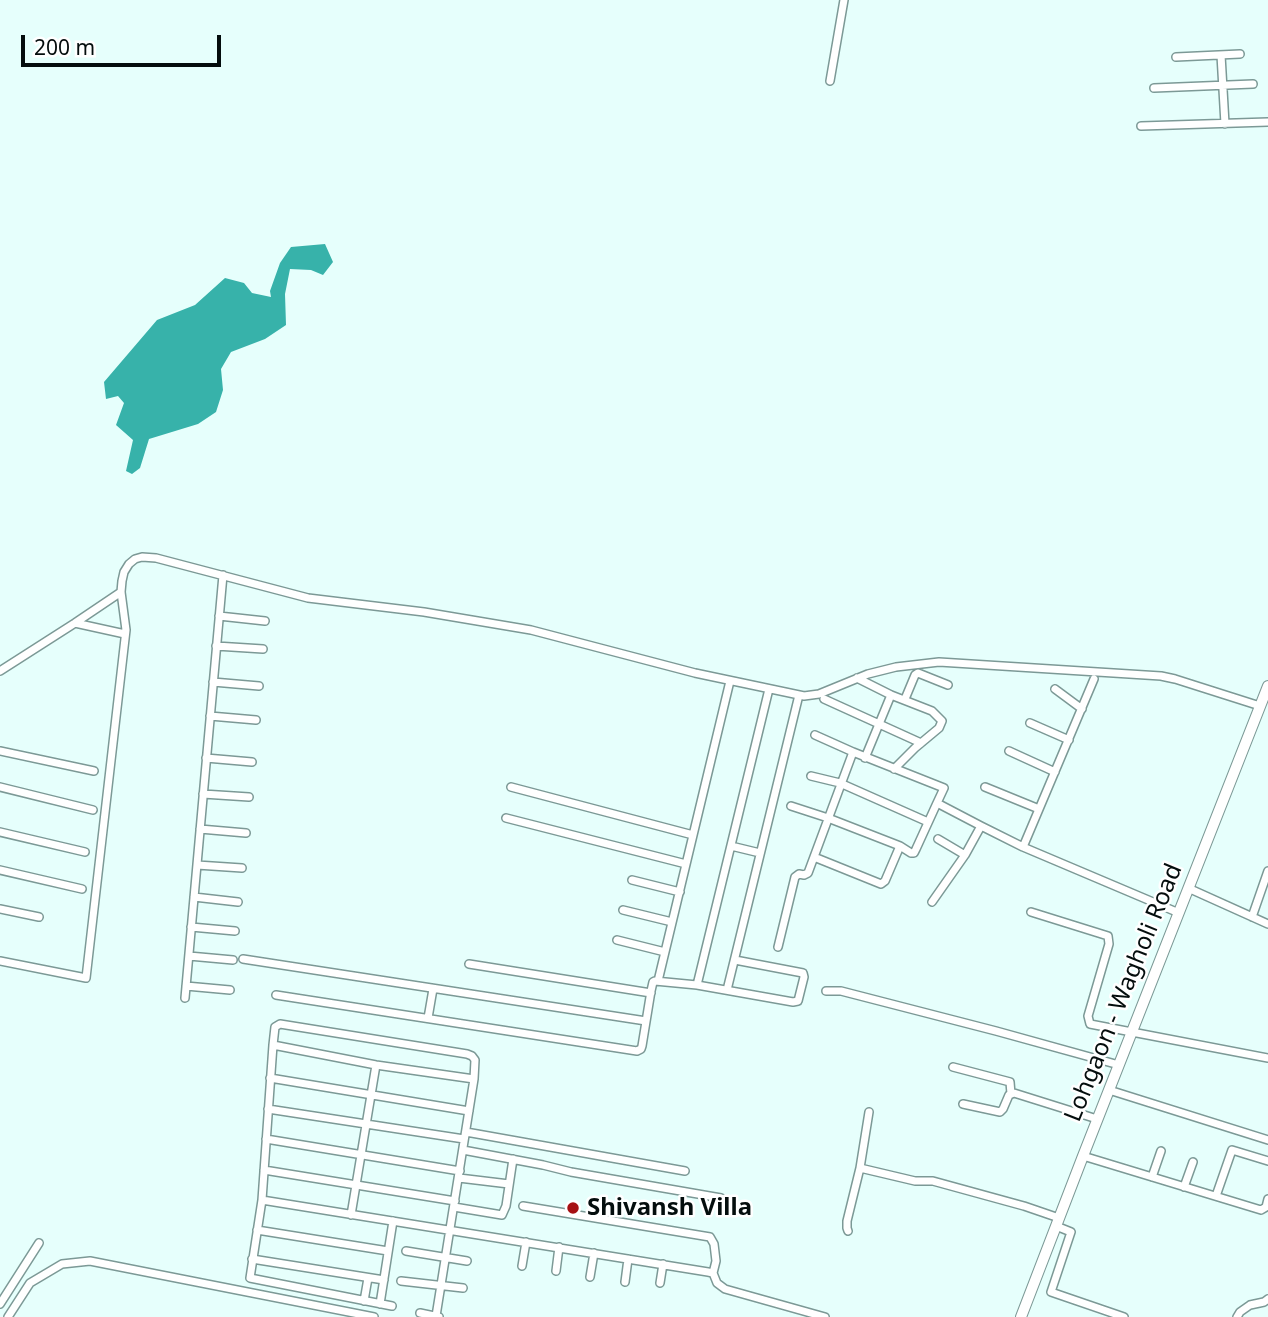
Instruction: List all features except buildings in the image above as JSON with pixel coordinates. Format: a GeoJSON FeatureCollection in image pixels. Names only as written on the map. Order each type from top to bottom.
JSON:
{"type":"FeatureCollection","features":[{"type":"Feature","properties":{"kind":"main road","name":"Lohgaon - Wagholi Road"},"geometry":{"type":"LineString","coordinates":[[1021,1317],[1268,686]]}},
{"type":"Feature","properties":{"kind":"street"},"geometry":{"type":"LineString","coordinates":[[830,80],[844,0]]}},
{"type":"Feature","properties":{"kind":"street"},"geometry":{"type":"LineString","coordinates":[[1176,57],[1240,54]]}},
{"type":"Feature","properties":{"kind":"street"},"geometry":{"type":"LineString","coordinates":[[1221,55],[1224,124]]}},
{"type":"Feature","properties":{"kind":"street"},"geometry":{"type":"LineString","coordinates":[[1154,88],[1253,84]]}},
{"type":"Feature","properties":{"kind":"street"},"geometry":{"type":"LineString","coordinates":[[1141,126],[1268,122]]}},
{"type":"Feature","properties":{"kind":"street"},"geometry":{"type":"LineString","coordinates":[[0,961],[86,978],[126,625],[121,592],[124,572],[135,559],[142,557],[156,558],[309,598],[424,612],[531,630],[645,661],[799,695],[819,694],[858,678],[896,667],[939,662],[1167,677],[1260,706]]}},
{"type":"Feature","properties":{"kind":"street"},"geometry":{"type":"LineString","coordinates":[[185,998],[223,575]]}},
{"type":"Feature","properties":{"kind":"street"},"geometry":{"type":"LineString","coordinates":[[0,671],[121,592]]}},
{"type":"Feature","properties":{"kind":"street"},"geometry":{"type":"LineString","coordinates":[[219,616],[265,621]]}},
{"type":"Feature","properties":{"kind":"street"},"geometry":{"type":"LineString","coordinates":[[75,624],[125,634]]}},
{"type":"Feature","properties":{"kind":"street"},"geometry":{"type":"LineString","coordinates":[[216,646],[264,649]]}},
{"type":"Feature","properties":{"kind":"street"},"geometry":{"type":"LineString","coordinates":[[905,699],[918,673],[948,685]]}},
{"type":"Feature","properties":{"kind":"street"},"geometry":{"type":"LineString","coordinates":[[858,678],[932,711],[942,721],[939,728],[894,769]]}},
{"type":"Feature","properties":{"kind":"street"},"geometry":{"type":"LineString","coordinates":[[1023,847],[1094,679]]}},
{"type":"Feature","properties":{"kind":"street"},"geometry":{"type":"LineString","coordinates":[[213,681],[259,686]]}},
{"type":"Feature","properties":{"kind":"street"},"geometry":{"type":"LineString","coordinates":[[659,981],[730,681]]}},
{"type":"Feature","properties":{"kind":"street"},"geometry":{"type":"LineString","coordinates":[[697,985],[769,689]]}},
{"type":"Feature","properties":{"kind":"street"},"geometry":{"type":"LineString","coordinates":[[1055,689],[1082,709]]}},
{"type":"Feature","properties":{"kind":"street"},"geometry":{"type":"LineString","coordinates":[[727,990],[799,695]]}},
{"type":"Feature","properties":{"kind":"street"},"geometry":{"type":"LineString","coordinates":[[865,758],[891,695]]}},
{"type":"Feature","properties":{"kind":"street"},"geometry":{"type":"LineString","coordinates":[[824,699],[920,743]]}},
{"type":"Feature","properties":{"kind":"street"},"geometry":{"type":"LineString","coordinates":[[210,716],[256,720]]}},
{"type":"Feature","properties":{"kind":"street"},"geometry":{"type":"LineString","coordinates":[[1030,723],[1069,740]]}},
{"type":"Feature","properties":{"kind":"street"},"geometry":{"type":"LineString","coordinates":[[791,806],[914,853],[944,788],[865,758],[815,735]]}},
{"type":"Feature","properties":{"kind":"street"},"geometry":{"type":"LineString","coordinates":[[0,751],[94,771]]}},
{"type":"Feature","properties":{"kind":"street"},"geometry":{"type":"LineString","coordinates":[[1009,751],[1055,772]]}},
{"type":"Feature","properties":{"kind":"street"},"geometry":{"type":"LineString","coordinates":[[778,947],[795,877],[806,874],[814,858],[853,752]]}},
{"type":"Feature","properties":{"kind":"street"},"geometry":{"type":"LineString","coordinates":[[206,758],[252,762]]}},
{"type":"Feature","properties":{"kind":"street"},"geometry":{"type":"LineString","coordinates":[[811,776],[840,783],[928,822]]}},
{"type":"Feature","properties":{"kind":"street"},"geometry":{"type":"LineString","coordinates":[[0,787],[93,810]]}},
{"type":"Feature","properties":{"kind":"street"},"geometry":{"type":"LineString","coordinates":[[511,787],[694,835]]}},
{"type":"Feature","properties":{"kind":"street"},"geometry":{"type":"LineString","coordinates":[[985,787],[1039,809]]}},
{"type":"Feature","properties":{"kind":"street"},"geometry":{"type":"LineString","coordinates":[[203,794],[249,797]]}},
{"type":"Feature","properties":{"kind":"street"},"geometry":{"type":"LineString","coordinates":[[937,803],[1023,847],[1179,913]]}},
{"type":"Feature","properties":{"kind":"street"},"geometry":{"type":"LineString","coordinates":[[506,818],[686,864]]}},
{"type":"Feature","properties":{"kind":"street"},"geometry":{"type":"LineString","coordinates":[[932,902],[965,855],[981,826]]}},
{"type":"Feature","properties":{"kind":"street"},"geometry":{"type":"LineString","coordinates":[[200,829],[246,833]]}},
{"type":"Feature","properties":{"kind":"street"},"geometry":{"type":"LineString","coordinates":[[0,832],[85,852]]}},
{"type":"Feature","properties":{"kind":"street"},"geometry":{"type":"LineString","coordinates":[[939,839],[965,855]]}},
{"type":"Feature","properties":{"kind":"street"},"geometry":{"type":"LineString","coordinates":[[731,846],[760,853]]}},
{"type":"Feature","properties":{"kind":"street"},"geometry":{"type":"LineString","coordinates":[[814,858],[881,884],[886,881],[900,846]]}},
{"type":"Feature","properties":{"kind":"street"},"geometry":{"type":"LineString","coordinates":[[197,865],[242,868]]}},
{"type":"Feature","properties":{"kind":"street"},"geometry":{"type":"LineString","coordinates":[[0,870],[82,889]]}},
{"type":"Feature","properties":{"kind":"street"},"geometry":{"type":"LineString","coordinates":[[1251,917],[1268,871]]}},
{"type":"Feature","properties":{"kind":"street"},"geometry":{"type":"LineString","coordinates":[[632,880],[680,892]]}},
{"type":"Feature","properties":{"kind":"street"},"geometry":{"type":"LineString","coordinates":[[1188,888],[1268,924]]}},
{"type":"Feature","properties":{"kind":"street"},"geometry":{"type":"LineString","coordinates":[[194,897],[238,902]]}},
{"type":"Feature","properties":{"kind":"street"},"geometry":{"type":"LineString","coordinates":[[0,909],[38,917]]}},
{"type":"Feature","properties":{"kind":"street"},"geometry":{"type":"LineString","coordinates":[[623,910],[672,922]]}},
{"type":"Feature","properties":{"kind":"street"},"geometry":{"type":"LineString","coordinates":[[1031,912],[1108,936],[1109,944],[1088,1019],[1090,1024],[1268,1058]]}},
{"type":"Feature","properties":{"kind":"street"},"geometry":{"type":"LineString","coordinates":[[191,926],[235,932]]}},
{"type":"Feature","properties":{"kind":"street"},"geometry":{"type":"LineString","coordinates":[[617,940],[665,952]]}},
{"type":"Feature","properties":{"kind":"street"},"geometry":{"type":"LineString","coordinates":[[188,956],[233,960]]}},
{"type":"Feature","properties":{"kind":"street"},"geometry":{"type":"LineString","coordinates":[[243,959],[646,1021]]}},
{"type":"Feature","properties":{"kind":"street"},"geometry":{"type":"LineString","coordinates":[[276,995],[637,1051],[642,1046],[653,982],[697,985],[798,1001],[803,973],[735,960]]}},
{"type":"Feature","properties":{"kind":"street"},"geometry":{"type":"LineString","coordinates":[[469,964],[651,993]]}},
{"type":"Feature","properties":{"kind":"street"},"geometry":{"type":"LineString","coordinates":[[186,986],[230,990]]}},
{"type":"Feature","properties":{"kind":"street"},"geometry":{"type":"LineString","coordinates":[[428,1018],[433,989]]}},
{"type":"Feature","properties":{"kind":"street"},"geometry":{"type":"LineString","coordinates":[[826,991],[841,991],[1119,1065]]}},
{"type":"Feature","properties":{"kind":"street"},"geometry":{"type":"LineString","coordinates":[[392,1306],[252,1279],[249,1275],[261,1200],[275,1027],[280,1024],[467,1054],[475,1060],[438,1317],[420,1314]]}},
{"type":"Feature","properties":{"kind":"street"},"geometry":{"type":"LineString","coordinates":[[273,1045],[376,1065],[474,1079]]}},
{"type":"Feature","properties":{"kind":"street"},"geometry":{"type":"LineString","coordinates":[[351,1215],[376,1065]]}},
{"type":"Feature","properties":{"kind":"street"},"geometry":{"type":"LineString","coordinates":[[953,1067],[1010,1082],[1011,1094],[1000,1112],[963,1104]]}},
{"type":"Feature","properties":{"kind":"street"},"geometry":{"type":"LineString","coordinates":[[270,1078],[469,1111]]}},
{"type":"Feature","properties":{"kind":"street"},"geometry":{"type":"LineString","coordinates":[[1109,1090],[1268,1140]]}},
{"type":"Feature","properties":{"kind":"street"},"geometry":{"type":"LineString","coordinates":[[1011,1094],[1097,1119]]}},
{"type":"Feature","properties":{"kind":"street"},"geometry":{"type":"LineString","coordinates":[[268,1109],[465,1136],[685,1171]]}},
{"type":"Feature","properties":{"kind":"street"},"geometry":{"type":"LineString","coordinates":[[848,1231],[847,1221],[860,1168],[869,1112]]}},
{"type":"Feature","properties":{"kind":"street"},"geometry":{"type":"LineString","coordinates":[[265,1139],[361,1154],[509,1184]]}},
{"type":"Feature","properties":{"kind":"street"},"geometry":{"type":"LineString","coordinates":[[463,1150],[721,1198]]}},
{"type":"Feature","properties":{"kind":"street"},"geometry":{"type":"LineString","coordinates":[[1216,1196],[1232,1150],[1268,1161]]}},
{"type":"Feature","properties":{"kind":"street"},"geometry":{"type":"LineString","coordinates":[[1152,1177],[1161,1152]]}},
{"type":"Feature","properties":{"kind":"street"},"geometry":{"type":"LineString","coordinates":[[1083,1156],[1261,1210],[1268,1199]]}},
{"type":"Feature","properties":{"kind":"street"},"geometry":{"type":"LineString","coordinates":[[264,1170],[356,1185],[502,1215],[506,1206],[513,1159]]}},
{"type":"Feature","properties":{"kind":"street"},"geometry":{"type":"LineString","coordinates":[[1184,1187],[1193,1161]]}},
{"type":"Feature","properties":{"kind":"street"},"geometry":{"type":"LineString","coordinates":[[860,1168],[915,1181],[933,1181],[1024,1206],[1057,1222],[1071,1232],[1051,1292],[1124,1317]]}},
{"type":"Feature","properties":{"kind":"street"},"geometry":{"type":"LineString","coordinates":[[261,1200],[713,1273]]}},
{"type":"Feature","properties":{"kind":"street"},"geometry":{"type":"LineString","coordinates":[[523,1206],[710,1237],[714,1244],[716,1261],[713,1273],[725,1289],[825,1317]]}},
{"type":"Feature","properties":{"kind":"street"},"geometry":{"type":"LineString","coordinates":[[380,1304],[393,1221]]}},
{"type":"Feature","properties":{"kind":"street"},"geometry":{"type":"LineString","coordinates":[[257,1230],[388,1251]]}},
{"type":"Feature","properties":{"kind":"street"},"geometry":{"type":"LineString","coordinates":[[522,1266],[526,1242]]}},
{"type":"Feature","properties":{"kind":"street"},"geometry":{"type":"LineString","coordinates":[[0,1304],[39,1243]]}},
{"type":"Feature","properties":{"kind":"street"},"geometry":{"type":"LineString","coordinates":[[556,1271],[559,1247]]}},
{"type":"Feature","properties":{"kind":"street"},"geometry":{"type":"LineString","coordinates":[[406,1251],[467,1261]]}},
{"type":"Feature","properties":{"kind":"street"},"geometry":{"type":"LineString","coordinates":[[590,1277],[594,1253]]}},
{"type":"Feature","properties":{"kind":"street"},"geometry":{"type":"LineString","coordinates":[[252,1259],[384,1280]]}},
{"type":"Feature","properties":{"kind":"street"},"geometry":{"type":"LineString","coordinates":[[625,1282],[628,1259]]}},
{"type":"Feature","properties":{"kind":"street"},"geometry":{"type":"LineString","coordinates":[[8,1317],[30,1283],[62,1264],[90,1261],[374,1317]]}},
{"type":"Feature","properties":{"kind":"street"},"geometry":{"type":"LineString","coordinates":[[660,1283],[663,1264]]}},
{"type":"Feature","properties":{"kind":"street"},"geometry":{"type":"LineString","coordinates":[[364,1301],[368,1278]]}},
{"type":"Feature","properties":{"kind":"street"},"geometry":{"type":"LineString","coordinates":[[401,1281],[463,1288]]}},
{"type":"Feature","properties":{"kind":"street"},"geometry":{"type":"LineString","coordinates":[[1237,1317],[1250,1305],[1267,1302]]}},
{"type":"Feature","properties":{"kind":"water"},"geometry":{"type":"Polygon","coordinates":[[[325,244],[333,262],[323,275],[311,270],[290,269],[285,294],[286,325],[265,339],[231,352],[221,369],[223,390],[216,412],[198,424],[149,439],[140,468],[132,474],[126,471],[133,440],[116,425],[124,403],[118,396],[106,399],[104,382],[157,320],[195,305],[225,278],[244,283],[252,293],[271,297],[270,291],[280,263],[291,247],[325,244]]]}},
{"type":"Feature","properties":{"kind":"place","name":"Shivansh Villa"},"geometry":{"type":"Point","coordinates":[573,1208]}}]}
